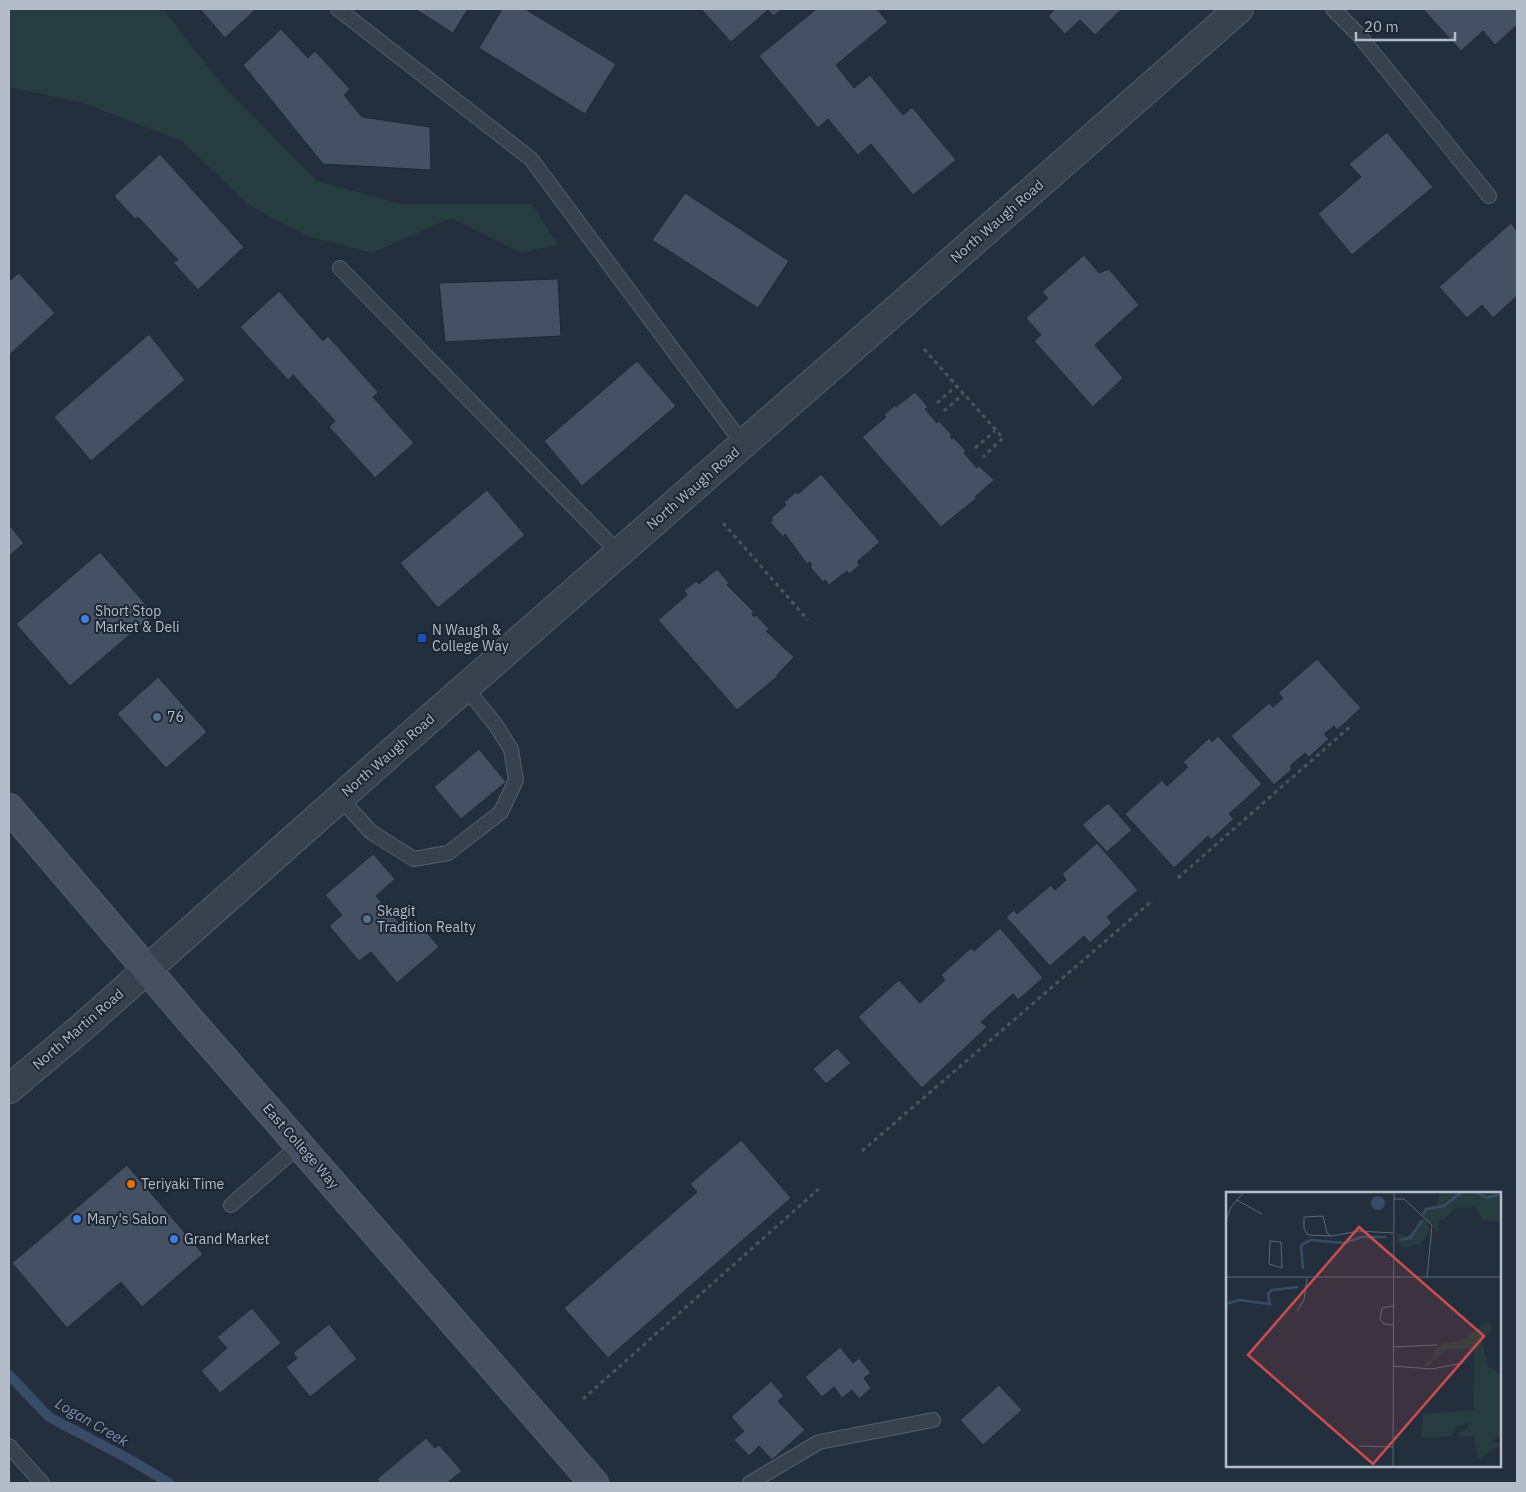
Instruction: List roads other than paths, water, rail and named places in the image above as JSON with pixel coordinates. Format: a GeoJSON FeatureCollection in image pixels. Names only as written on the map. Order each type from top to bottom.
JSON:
{"type":"FeatureCollection","features":[{"type":"Feature","properties":{"kind":"main road","name":"East College Way"},"geometry":{"type":"LineString","coordinates":[[9,808],[594,1483]]}},
{"type":"Feature","properties":{"kind":"street","name":"North Waugh Road"},"geometry":{"type":"LineString","coordinates":[[147,969],[1240,9]]}},
{"type":"Feature","properties":{"kind":"street","name":"North Martin Road"},"geometry":{"type":"LineString","coordinates":[[9,1089],[147,969]]}},
{"type":"Feature","properties":{"kind":"lane"},"geometry":{"type":"LineString","coordinates":[[338,9],[531,159],[743,444]]}},
{"type":"Feature","properties":{"kind":"lane"},"geometry":{"type":"LineString","coordinates":[[1333,9],[1358,34],[1489,196]]}},
{"type":"Feature","properties":{"kind":"lane"},"geometry":{"type":"LineString","coordinates":[[340,268],[619,553]]}},
{"type":"Feature","properties":{"kind":"lane"},"geometry":{"type":"LineString","coordinates":[[340,798],[371,832],[414,858],[448,853],[501,812],[516,780],[511,749],[495,724],[466,688]]}},
{"type":"Feature","properties":{"kind":"lane"},"geometry":{"type":"LineString","coordinates":[[231,1205],[300,1145]]}},
{"type":"Feature","properties":{"kind":"lane"},"geometry":{"type":"LineString","coordinates":[[750,1483],[820,1442],[933,1420]]}},
{"type":"Feature","properties":{"kind":"lane"},"geometry":{"type":"LineString","coordinates":[[9,1446],[42,1483]]}},
{"type":"Feature","properties":{"kind":"waterway","name":"Logan Creek"},"geometry":{"type":"LineString","coordinates":[[9,1375],[49,1417],[129,1459],[169,1483]]}},
{"type":"Feature","properties":{"kind":"place","name":"Short Stop Market & Deli"},"geometry":{"type":"Point","coordinates":[85,619]}},
{"type":"Feature","properties":{"kind":"place","name":"N Waugh & College Way"},"geometry":{"type":"Point","coordinates":[422,638]}},
{"type":"Feature","properties":{"kind":"place","name":"76"},"geometry":{"type":"Point","coordinates":[157,717]}},
{"type":"Feature","properties":{"kind":"place","name":"Skagit Tradition Realty"},"geometry":{"type":"Point","coordinates":[367,919]}},
{"type":"Feature","properties":{"kind":"place","name":"Teriyaki Time"},"geometry":{"type":"Point","coordinates":[131,1184]}},
{"type":"Feature","properties":{"kind":"place","name":"Mary's Salon"},"geometry":{"type":"Point","coordinates":[77,1219]}},
{"type":"Feature","properties":{"kind":"place","name":"Grand Market"},"geometry":{"type":"Point","coordinates":[174,1239]}}]}
